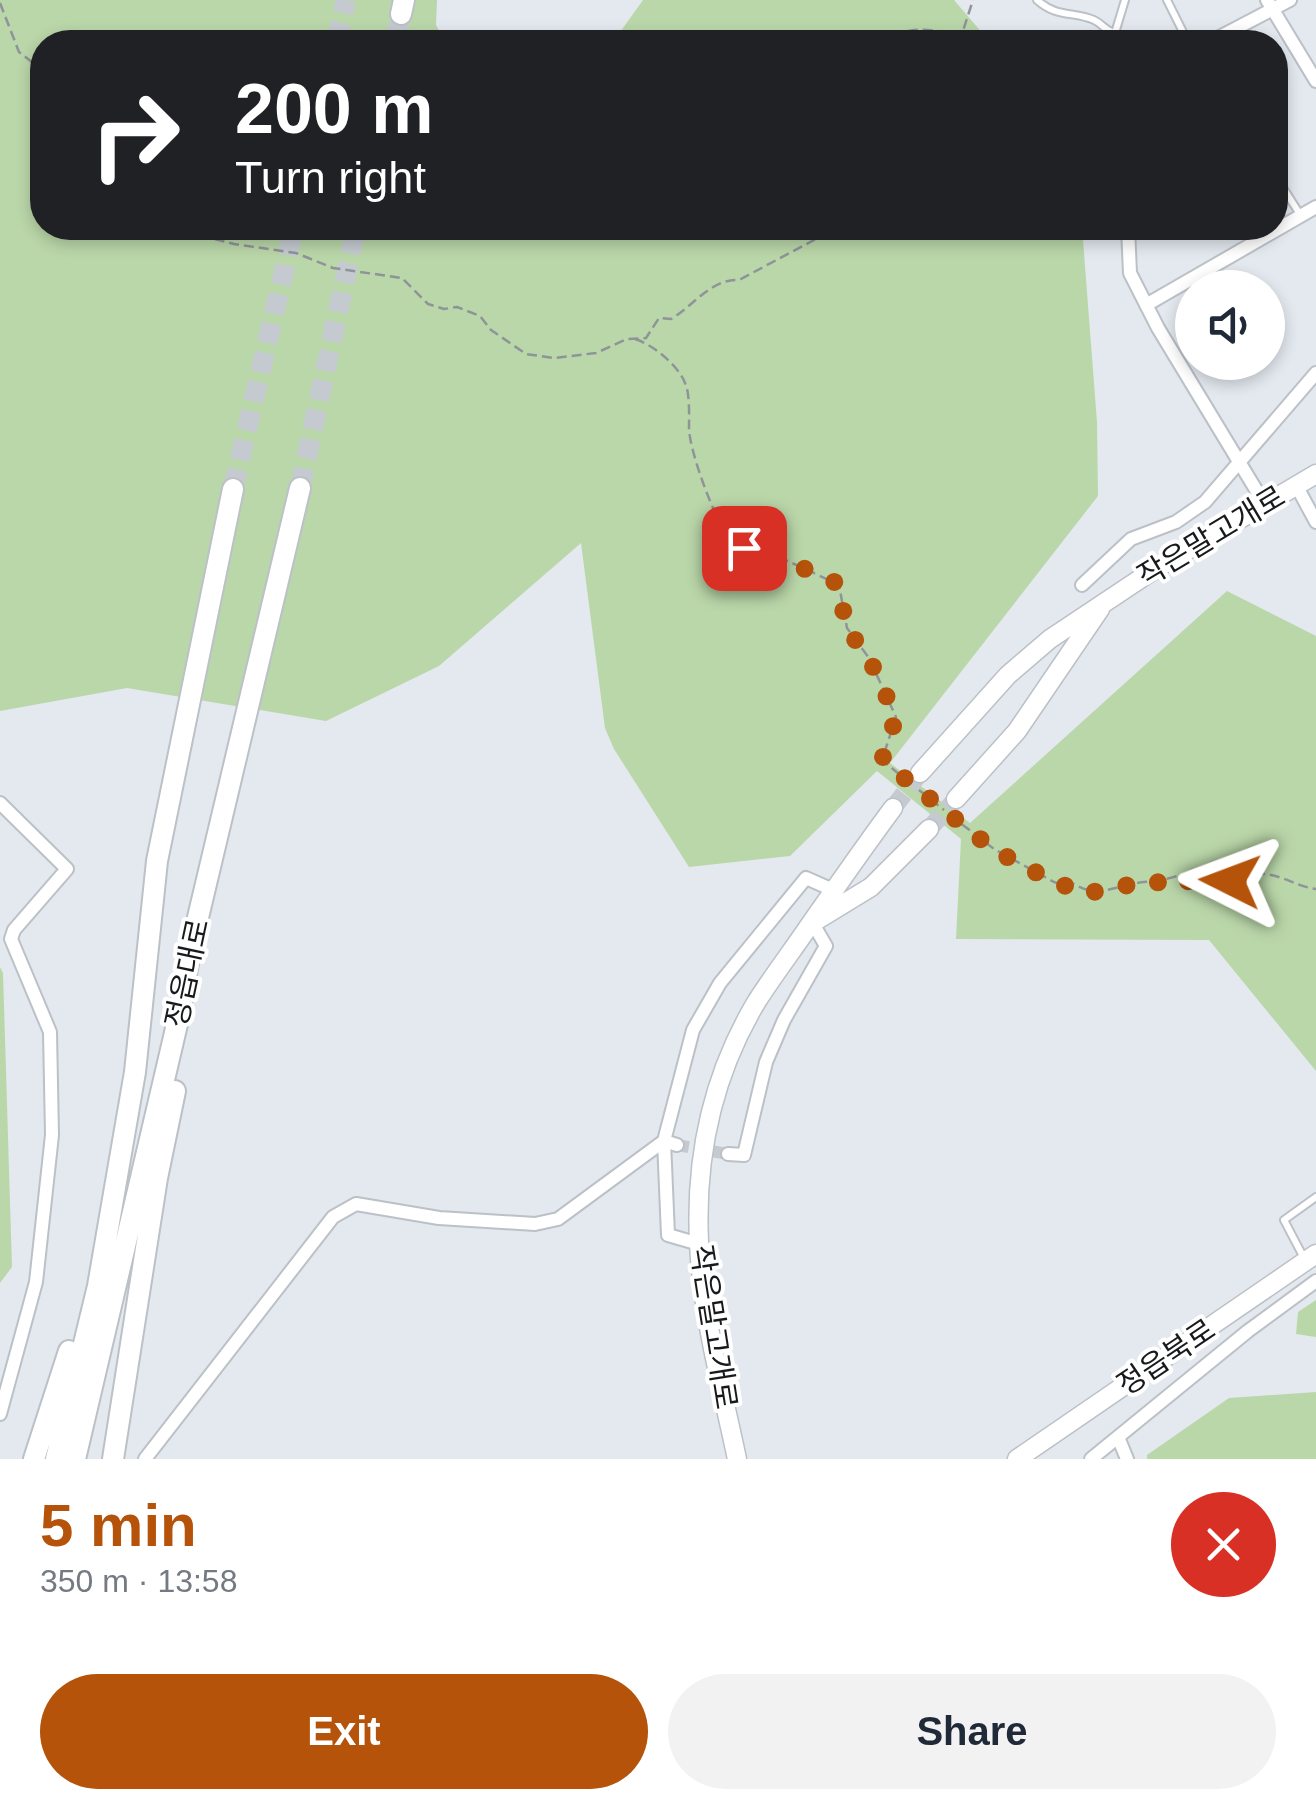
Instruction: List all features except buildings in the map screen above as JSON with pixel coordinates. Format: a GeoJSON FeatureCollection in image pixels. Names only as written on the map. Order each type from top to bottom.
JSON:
{"type":"FeatureCollection","features":[{"type":"Feature","properties":{"kind":"main road","name":"정읍대로"},"geometry":{"type":"LineString","coordinates":[[75,1459],[300,488]]}},
{"type":"Feature","properties":{"kind":"main road","name":"정읍대로"},"geometry":{"type":"LineString","coordinates":[[56,1459],[98,1286],[135,1072],[157,862],[233,489]]}},
{"type":"Feature","properties":{"kind":"main road"},"geometry":{"type":"LineString","coordinates":[[113,1459],[158,1178],[194,994],[191,947]]}},
{"type":"Feature","properties":{"kind":"main road"},"geometry":{"type":"LineString","coordinates":[[34,1459],[84,1296],[135,1072]]}},
{"type":"Feature","properties":{"kind":"street"},"geometry":{"type":"LineString","coordinates":[[1229,30],[1270,5],[1290,0]]}},
{"type":"Feature","properties":{"kind":"street"},"geometry":{"type":"LineString","coordinates":[[1270,5],[1285,30]]}},
{"type":"Feature","properties":{"kind":"street"},"geometry":{"type":"LineString","coordinates":[[1288,35],[1316,81]]}},
{"type":"Feature","properties":{"kind":"street"},"geometry":{"type":"LineString","coordinates":[[1288,224],[1316,207]]}},
{"type":"Feature","properties":{"kind":"street"},"geometry":{"type":"LineString","coordinates":[[1129,240],[1130,274],[1146,306],[1264,503]]}},
{"type":"Feature","properties":{"kind":"street"},"geometry":{"type":"LineString","coordinates":[[1146,306],[1260,240]]}},
{"type":"Feature","properties":{"kind":"street"},"geometry":{"type":"LineString","coordinates":[[1082,585],[1131,539],[1176,522],[1197,509],[1316,373]]}},
{"type":"Feature","properties":{"kind":"street","name":"작은말고개로"},"geometry":{"type":"LineString","coordinates":[[920,773],[1008,675],[1050,638],[1107,599],[1316,474]]}},
{"type":"Feature","properties":{"kind":"street"},"geometry":{"type":"LineString","coordinates":[[1296,485],[1316,522]]}},
{"type":"Feature","properties":{"kind":"street","name":"작은말고개로"},"geometry":{"type":"LineString","coordinates":[[956,799],[1017,732],[1107,599]]}},
{"type":"Feature","properties":{"kind":"street"},"geometry":{"type":"LineString","coordinates":[[0,803],[68,870],[14,930],[11,940],[50,1032],[52,1135],[36,1282],[0,1414]]}},
{"type":"Feature","properties":{"kind":"street","name":"작은말고개로"},"geometry":{"type":"LineString","coordinates":[[737,1459],[705,1304],[698,1244],[702,1150],[721,1076],[757,1002],[893,808]]}},
{"type":"Feature","properties":{"kind":"street","name":"작은말고개로"},"geometry":{"type":"LineString","coordinates":[[812,922],[870,887],[929,829]]}},
{"type":"Feature","properties":{"kind":"street"},"geometry":{"type":"LineString","coordinates":[[698,1244],[668,1235],[671,1143],[693,1030],[720,982],[806,878],[833,890]]}},
{"type":"Feature","properties":{"kind":"street"},"geometry":{"type":"LineString","coordinates":[[728,1154],[744,1155],[766,1062],[784,1020],[826,946],[812,922]]}},
{"type":"Feature","properties":{"kind":"street"},"geometry":{"type":"LineString","coordinates":[[145,1459],[333,1217],[356,1204],[439,1218],[535,1224],[558,1219],[671,1143]]}},
{"type":"Feature","properties":{"kind":"street","name":"정읍북로"},"geometry":{"type":"LineString","coordinates":[[1017,1459],[1311,1258]]}},
{"type":"Feature","properties":{"kind":"street"},"geometry":{"type":"LineString","coordinates":[[1091,1459],[1316,1281]]}},
{"type":"Feature","properties":{"kind":"street"},"geometry":{"type":"LineString","coordinates":[[1118,1437],[1128,1459]]}},
{"type":"Feature","properties":{"kind":"lane"},"geometry":{"type":"LineString","coordinates":[[1038,0],[1054,12],[1091,18],[1105,30]]}},
{"type":"Feature","properties":{"kind":"lane"},"geometry":{"type":"LineString","coordinates":[[1116,30],[1125,0]]}},
{"type":"Feature","properties":{"kind":"lane"},"geometry":{"type":"LineString","coordinates":[[1168,0],[1182,30]]}},
{"type":"Feature","properties":{"kind":"lane"},"geometry":{"type":"LineString","coordinates":[[1288,196],[1301,216]]}},
{"type":"Feature","properties":{"kind":"lane"},"geometry":{"type":"LineString","coordinates":[[1311,1258],[1284,1220],[1316,1197]]}},
{"type":"Feature","properties":{"kind":"path"},"geometry":{"type":"LineString","coordinates":[[963,30],[972,0]]}},
{"type":"Feature","properties":{"kind":"path"},"geometry":{"type":"LineString","coordinates":[[0,3],[19,52],[30,61]]}},
{"type":"Feature","properties":{"kind":"path"},"geometry":{"type":"LineString","coordinates":[[214,240],[296,253],[333,268],[402,278],[428,304],[457,307],[480,316],[491,330],[526,354],[554,358],[596,353],[622,341],[646,338],[659,318],[671,319],[695,299],[814,240]]}},
{"type":"Feature","properties":{"kind":"path"},"geometry":{"type":"LineString","coordinates":[[635,339],[646,342],[684,379],[694,456],[717,521],[726,533],[744,548],[771,554],[839,584],[846,628],[869,658],[896,717],[882,760],[994,850],[1063,886],[1074,884],[1083,891],[1101,892],[1136,883],[1150,885],[1177,876],[1192,883],[1215,883],[1262,874],[1316,889]]}},
{"type":"Feature","properties":{"kind":"green space"},"geometry":{"type":"Polygon","coordinates":[[[0,0],[437,0],[439,30],[30,30],[30,240],[1083,240],[1097,422],[1098,496],[890,763],[970,823],[1227,591],[1316,636],[1316,1071],[1209,940],[956,939],[961,839],[877,771],[790,856],[689,867],[614,749],[605,728],[581,543],[439,666],[326,721],[127,688],[0,711],[0,0]]]}},
{"type":"Feature","properties":{"kind":"green space"},"geometry":{"type":"Polygon","coordinates":[[[643,0],[954,0],[980,30],[622,30],[643,0]]]}},
{"type":"Feature","properties":{"kind":"green space"},"geometry":{"type":"Polygon","coordinates":[[[0,967],[12,1267],[0,1283],[0,967]]]}},
{"type":"Feature","properties":{"kind":"green space"},"geometry":{"type":"Polygon","coordinates":[[[1316,1300],[1316,1337],[1296,1334],[1298,1312],[1316,1300]]]}},
{"type":"Feature","properties":{"kind":"green space"},"geometry":{"type":"Polygon","coordinates":[[[1316,1392],[1316,1459],[1147,1459],[1147,1455],[1229,1398],[1316,1392]]]}},
{"type":"Feature","properties":{"kind":"tunnel"},"geometry":{"type":"LineString","coordinates":[[339,30],[346,0]]}},
{"type":"Feature","properties":{"kind":"tunnel"},"geometry":{"type":"LineString","coordinates":[[398,30],[401,14]]}},
{"type":"Feature","properties":{"kind":"tunnel"},"geometry":{"type":"LineString","coordinates":[[233,489],[291,240]]}},
{"type":"Feature","properties":{"kind":"tunnel"},"geometry":{"type":"LineString","coordinates":[[300,488],[353,240]]}},
{"type":"Feature","properties":{"kind":"tunnel"},"geometry":{"type":"LineString","coordinates":[[893,808],[920,773]]}},
{"type":"Feature","properties":{"kind":"tunnel"},"geometry":{"type":"LineString","coordinates":[[929,829],[956,799]]}},
{"type":"Feature","properties":{"kind":"tunnel"},"geometry":{"type":"LineString","coordinates":[[677,1145],[728,1154]]}},
{"type":"Feature","properties":{"kind":"route"},"geometry":{"type":"LineString","coordinates":[[744,548],[771,554],[839,584],[846,628],[869,658],[896,717],[882,760],[994,850],[1054,882],[1063,886],[1074,884],[1083,891],[1101,892],[1144,882],[1150,885],[1177,876],[1192,883],[1230,881]]}}]}
